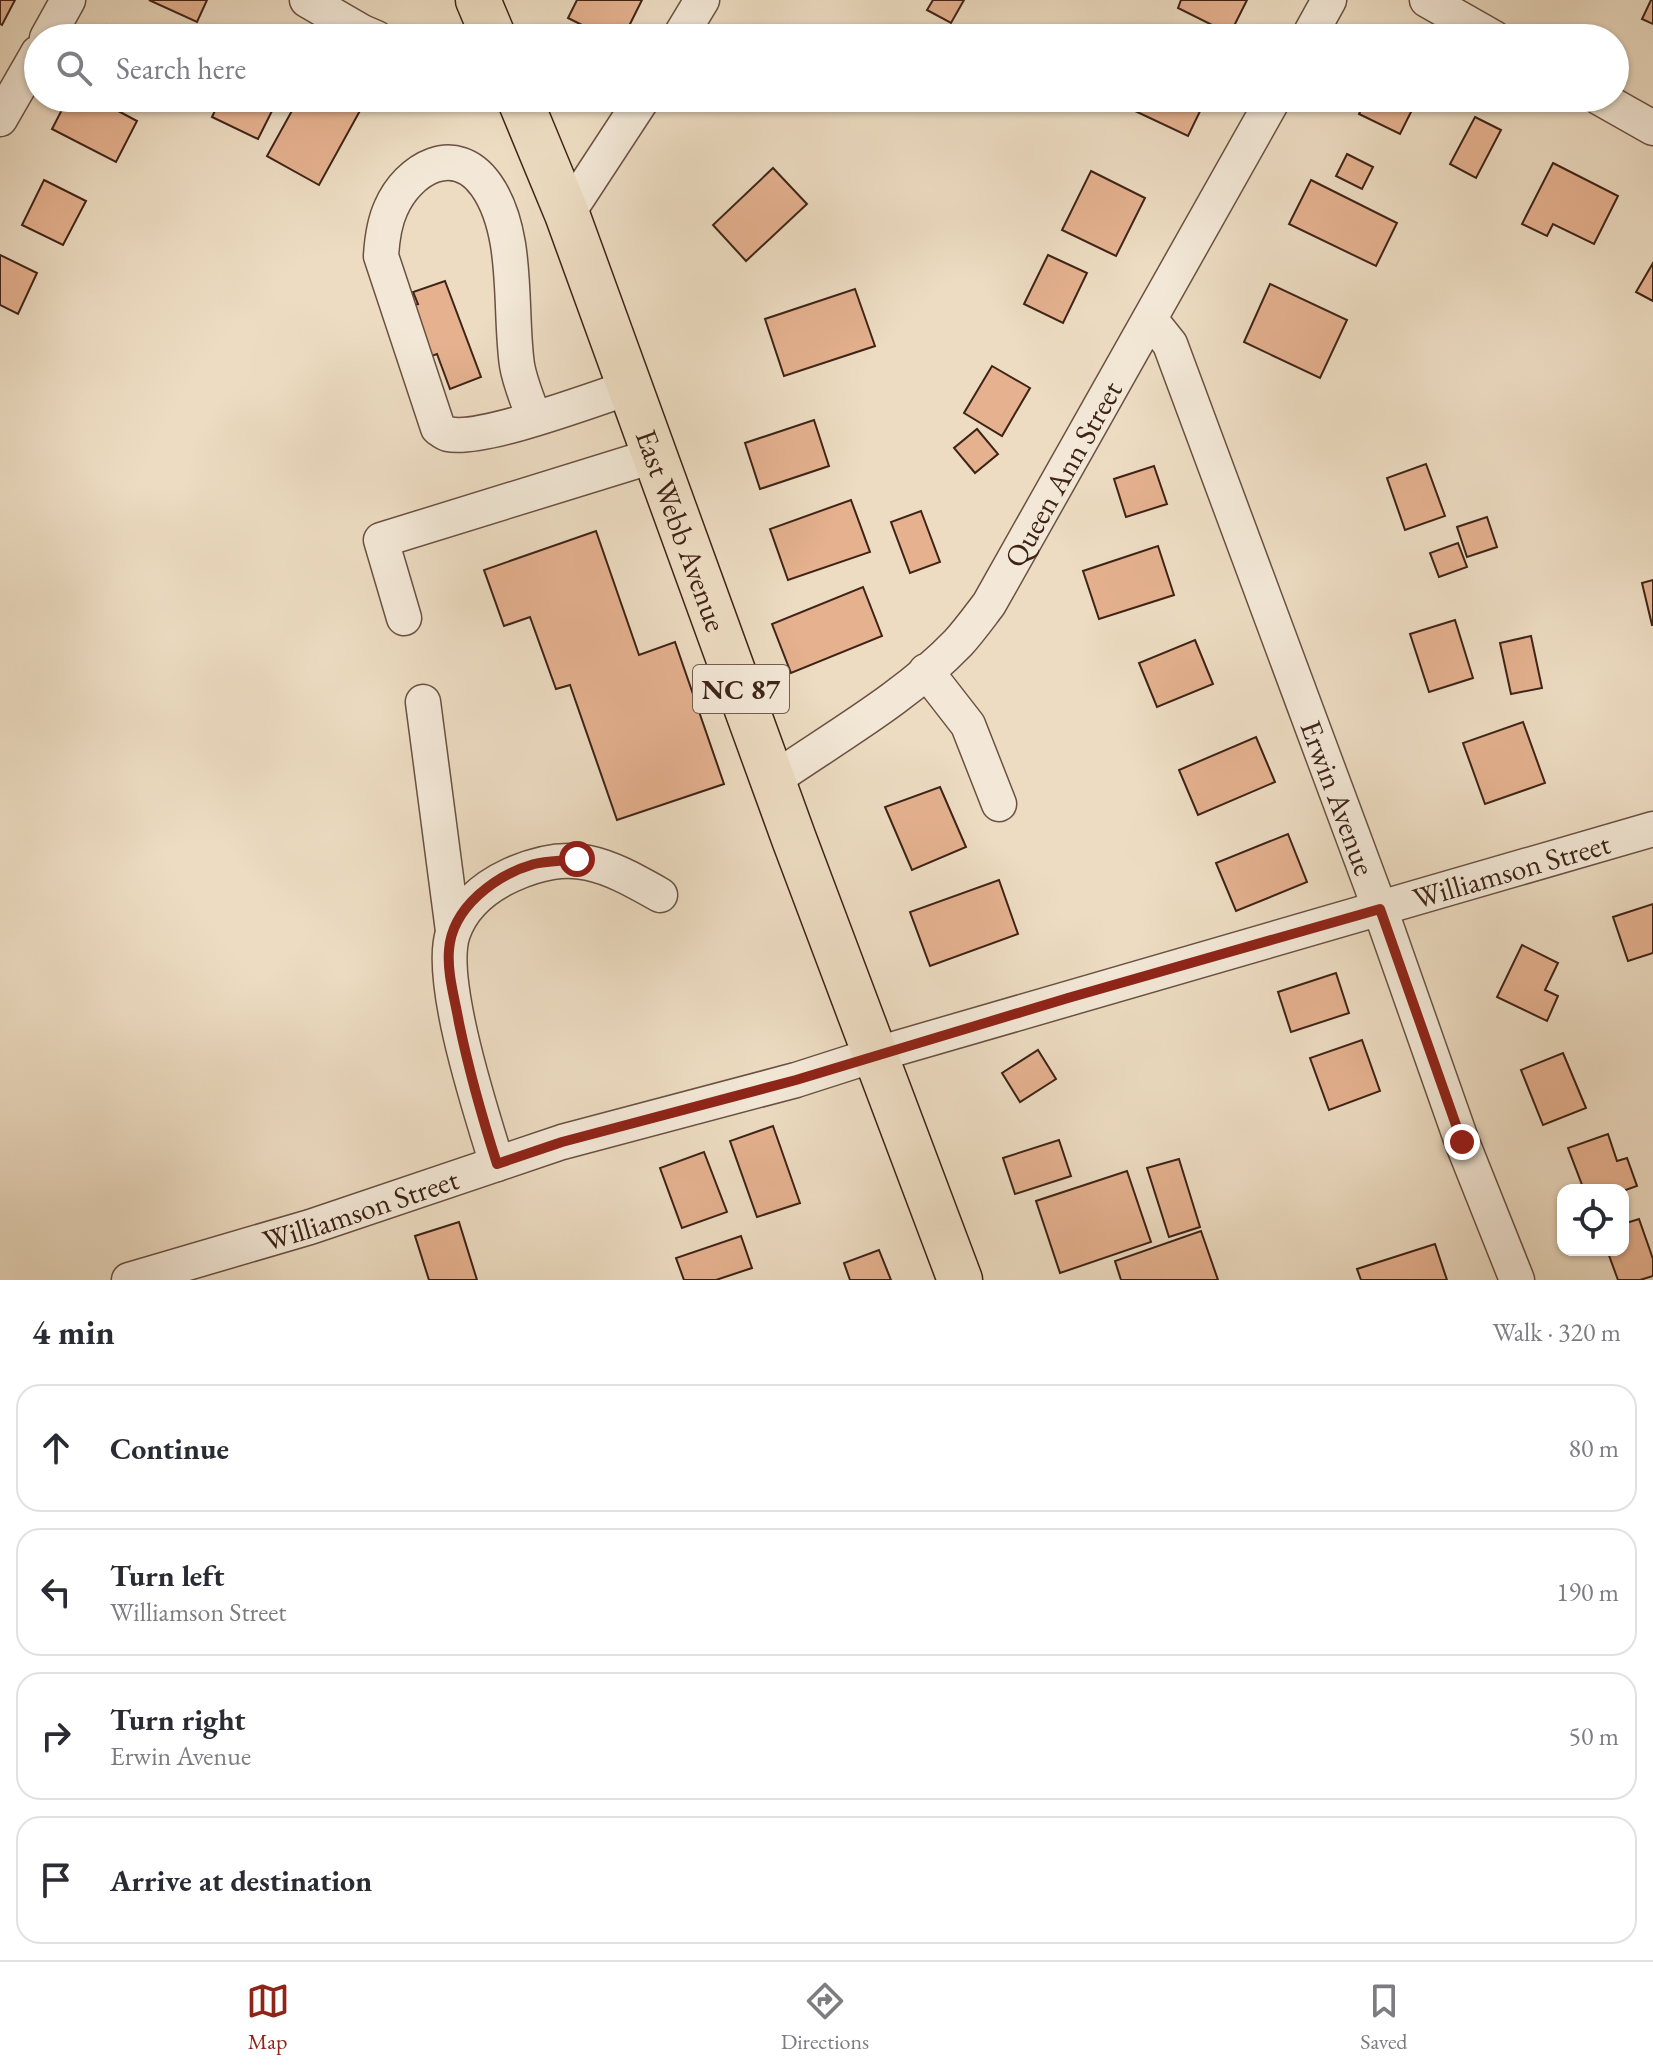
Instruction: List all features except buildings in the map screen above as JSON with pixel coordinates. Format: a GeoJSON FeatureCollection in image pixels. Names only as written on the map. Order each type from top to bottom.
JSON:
{"type":"FeatureCollection","features":[{"type":"Feature","properties":{"kind":"highway"},"geometry":{"type":"LineString","coordinates":[[478,0],[488,24]]}},
{"type":"Feature","properties":{"kind":"highway","name":"East Webb Avenue"},"geometry":{"type":"LineString","coordinates":[[525,112],[567,214],[773,780],[960,1280]]}},
{"type":"Feature","properties":{"kind":"street"},"geometry":{"type":"LineString","coordinates":[[55,24],[68,0]]}},
{"type":"Feature","properties":{"kind":"street"},"geometry":{"type":"LineString","coordinates":[[307,0],[351,24]]}},
{"type":"Feature","properties":{"kind":"street"},"geometry":{"type":"LineString","coordinates":[[687,24],[702,0]]}},
{"type":"Feature","properties":{"kind":"street"},"geometry":{"type":"LineString","coordinates":[[1316,24],[1329,0]]}},
{"type":"Feature","properties":{"kind":"street"},"geometry":{"type":"LineString","coordinates":[[1427,0],[1469,24]]}},
{"type":"Feature","properties":{"kind":"street"},"geometry":{"type":"LineString","coordinates":[[0,119],[24,77]]}},
{"type":"Feature","properties":{"kind":"street"},"geometry":{"type":"LineString","coordinates":[[567,214],[634,112]]}},
{"type":"Feature","properties":{"kind":"street","name":"Queen Ann Street"},"geometry":{"type":"LineString","coordinates":[[773,780],[866,717],[926,671],[958,642],[989,604],[1266,112]]}},
{"type":"Feature","properties":{"kind":"street"},"geometry":{"type":"LineString","coordinates":[[1625,112],[1653,128]]}},
{"type":"Feature","properties":{"kind":"street"},"geometry":{"type":"LineString","coordinates":[[534,418],[518,369],[510,264],[496,203],[477,174],[463,164],[446,162],[430,167],[412,177],[393,203],[382,237],[381,256],[438,428],[446,434],[460,435],[512,425],[534,418],[631,387]]}},
{"type":"Feature","properties":{"kind":"street","name":"Erwin Avenue"},"geometry":{"type":"LineString","coordinates":[[1150,319],[1170,344],[1380,909],[1462,1142],[1517,1280]]}},
{"type":"Feature","properties":{"kind":"street"},"geometry":{"type":"LineString","coordinates":[[404,618],[381,540],[656,455]]}},
{"type":"Feature","properties":{"kind":"street"},"geometry":{"type":"LineString","coordinates":[[926,671],[968,725],[999,804]]}},
{"type":"Feature","properties":{"kind":"street"},"geometry":{"type":"LineString","coordinates":[[423,702],[453,931]]}},
{"type":"Feature","properties":{"kind":"street","name":"Williamson Street"},"geometry":{"type":"LineString","coordinates":[[129,1280],[310,1227],[562,1142],[796,1080],[1653,829]]}},
{"type":"Feature","properties":{"kind":"street"},"geometry":{"type":"LineString","coordinates":[[497,1164],[471,1081],[450,976],[449,949],[453,931],[466,908],[488,886],[534,864],[577,859],[605,866],[660,895]]}},
{"type":"Feature","properties":{"kind":"route"},"geometry":{"type":"LineString","coordinates":[[577,859],[534,864],[488,886],[466,908],[453,931],[449,949],[450,976],[471,1081],[497,1164],[562,1142],[796,1080],[1380,909],[1462,1142]]}}]}
